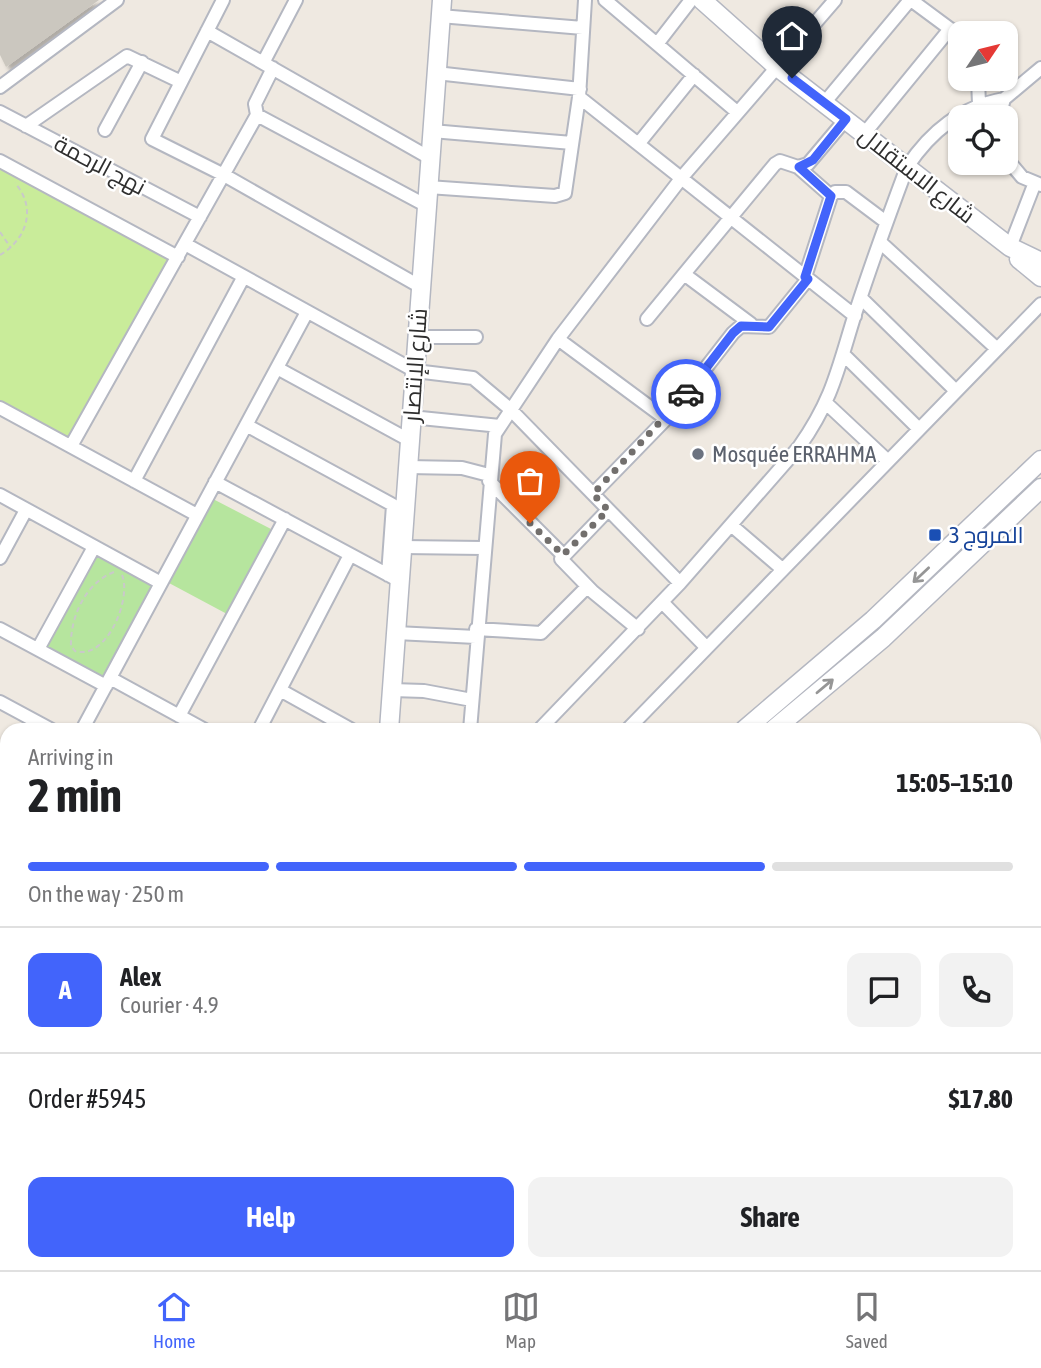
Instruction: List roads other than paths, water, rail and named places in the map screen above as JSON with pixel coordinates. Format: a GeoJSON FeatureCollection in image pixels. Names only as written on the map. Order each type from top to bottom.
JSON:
{"type":"FeatureCollection","features":[{"type":"Feature","properties":{"kind":"main road","name":"شارع الاستقلال"},"geometry":{"type":"LineString","coordinates":[[702,0],[776,66],[1010,247],[1041,262]]}},
{"type":"Feature","properties":{"kind":"main road","name":"شارع الإنتصار"},"geometry":{"type":"LineString","coordinates":[[390,723],[396,633],[394,578],[402,547],[440,5]]}},
{"type":"Feature","properties":{"kind":"main road"},"geometry":{"type":"LineString","coordinates":[[1010,247],[1041,277]]}},
{"type":"Feature","properties":{"kind":"main road"},"geometry":{"type":"LineString","coordinates":[[752,723],[873,620],[1041,460]]}},
{"type":"Feature","properties":{"kind":"main road"},"geometry":{"type":"LineString","coordinates":[[781,723],[883,638],[1041,488]]}},
{"type":"Feature","properties":{"kind":"street"},"geometry":{"type":"LineString","coordinates":[[0,87],[117,0]]}},
{"type":"Feature","properties":{"kind":"street"},"geometry":{"type":"LineString","coordinates":[[71,446],[257,115],[255,104],[268,65],[296,0]]}},
{"type":"Feature","properties":{"kind":"street"},"geometry":{"type":"LineString","coordinates":[[428,187],[561,195],[568,185],[579,93],[585,0]]}},
{"type":"Feature","properties":{"kind":"street"},"geometry":{"type":"LineString","coordinates":[[605,0],[737,112]]}},
{"type":"Feature","properties":{"kind":"street"},"geometry":{"type":"LineString","coordinates":[[657,44],[691,0]]}},
{"type":"Feature","properties":{"kind":"street"},"geometry":{"type":"LineString","coordinates":[[470,723],[492,446],[500,426],[558,339],[683,176],[835,0]]}},
{"type":"Feature","properties":{"kind":"street"},"geometry":{"type":"LineString","coordinates":[[825,102],[911,0],[948,29]]}},
{"type":"Feature","properties":{"kind":"street"},"geometry":{"type":"LineString","coordinates":[[217,2],[207,31],[179,81],[152,139],[224,175],[421,287]]}},
{"type":"Feature","properties":{"kind":"street"},"geometry":{"type":"LineString","coordinates":[[440,5],[583,28]]}},
{"type":"Feature","properties":{"kind":"street"},"geometry":{"type":"LineString","coordinates":[[207,31],[430,158]]}},
{"type":"Feature","properties":{"kind":"street"},"geometry":{"type":"LineString","coordinates":[[864,134],[948,42]]}},
{"type":"Feature","properties":{"kind":"street"},"geometry":{"type":"LineString","coordinates":[[26,126],[127,56],[179,81]]}},
{"type":"Feature","properties":{"kind":"street"},"geometry":{"type":"LineString","coordinates":[[105,130],[142,62]]}},
{"type":"Feature","properties":{"kind":"street"},"geometry":{"type":"LineString","coordinates":[[546,723],[638,629],[799,447],[826,403],[845,356],[855,316],[907,167],[934,133],[979,104],[1004,99],[1041,68]]}},
{"type":"Feature","properties":{"kind":"street"},"geometry":{"type":"LineString","coordinates":[[436,73],[579,93],[855,316]]}},
{"type":"Feature","properties":{"kind":"street"},"geometry":{"type":"LineString","coordinates":[[639,143],[694,75]]}},
{"type":"Feature","properties":{"kind":"street"},"geometry":{"type":"LineString","coordinates":[[978,91],[979,104]]}},
{"type":"Feature","properties":{"kind":"street"},"geometry":{"type":"LineString","coordinates":[[1002,105],[1004,99]]}},
{"type":"Feature","properties":{"kind":"street","name":"نهج الرحمة"},"geometry":{"type":"LineString","coordinates":[[0,112],[200,217]]}},
{"type":"Feature","properties":{"kind":"street"},"geometry":{"type":"LineString","coordinates":[[257,115],[426,206]]}},
{"type":"Feature","properties":{"kind":"street"},"geometry":{"type":"LineString","coordinates":[[799,167],[813,160],[846,119]]}},
{"type":"Feature","properties":{"kind":"street"},"geometry":{"type":"LineString","coordinates":[[432,131],[572,144]]}},
{"type":"Feature","properties":{"kind":"street"},"geometry":{"type":"LineString","coordinates":[[0,161],[178,257]]}},
{"type":"Feature","properties":{"kind":"street"},"geometry":{"type":"LineString","coordinates":[[647,318],[733,219],[775,164],[787,161],[799,167],[831,196]]}},
{"type":"Feature","properties":{"kind":"street"},"geometry":{"type":"LineString","coordinates":[[1010,247],[1037,185],[1018,173]]}},
{"type":"Feature","properties":{"kind":"street"},"geometry":{"type":"LineString","coordinates":[[593,494],[666,419],[733,333],[741,326],[751,324],[769,327],[807,278],[831,196],[839,190],[846,192],[886,222]]}},
{"type":"Feature","properties":{"kind":"street"},"geometry":{"type":"LineString","coordinates":[[880,242],[996,348]]}},
{"type":"Feature","properties":{"kind":"street"},"geometry":{"type":"LineString","coordinates":[[185,244],[415,371],[473,378],[510,409],[680,583]]}},
{"type":"Feature","properties":{"kind":"street"},"geometry":{"type":"LineString","coordinates":[[684,274],[751,324]]}},
{"type":"Feature","properties":{"kind":"street"},"geometry":{"type":"LineString","coordinates":[[134,481],[243,278]]}},
{"type":"Feature","properties":{"kind":"street"},"geometry":{"type":"LineString","coordinates":[[861,298],[956,391]]}},
{"type":"Feature","properties":{"kind":"street"},"geometry":{"type":"LineString","coordinates":[[634,723],[1041,304]]}},
{"type":"Feature","properties":{"kind":"street"},"geometry":{"type":"LineString","coordinates":[[86,723],[307,312]]}},
{"type":"Feature","properties":{"kind":"street"},"geometry":{"type":"LineString","coordinates":[[416,337],[476,337]]}},
{"type":"Feature","properties":{"kind":"street"},"geometry":{"type":"LineString","coordinates":[[558,339],[666,419]]}},
{"type":"Feature","properties":{"kind":"street"},"geometry":{"type":"LineString","coordinates":[[845,356],[918,428]]}},
{"type":"Feature","properties":{"kind":"street"},"geometry":{"type":"LineString","coordinates":[[277,368],[410,440]]}},
{"type":"Feature","properties":{"kind":"street"},"geometry":{"type":"LineString","coordinates":[[826,403],[888,461]]}},
{"type":"Feature","properties":{"kind":"street"},"geometry":{"type":"LineString","coordinates":[[0,408],[197,516]]}},
{"type":"Feature","properties":{"kind":"street"},"geometry":{"type":"LineString","coordinates":[[411,417],[500,426]]}},
{"type":"Feature","properties":{"kind":"street"},"geometry":{"type":"LineString","coordinates":[[215,482],[394,578],[393,505],[246,425]]}},
{"type":"Feature","properties":{"kind":"street"},"geometry":{"type":"LineString","coordinates":[[408,467],[462,468],[489,478],[563,555]]}},
{"type":"Feature","properties":{"kind":"street"},"geometry":{"type":"LineString","coordinates":[[0,495],[161,583]]}},
{"type":"Feature","properties":{"kind":"street"},"geometry":{"type":"LineString","coordinates":[[0,558],[26,510]]}},
{"type":"Feature","properties":{"kind":"street"},"geometry":{"type":"LineString","coordinates":[[608,510],[561,559],[587,587],[638,629]]}},
{"type":"Feature","properties":{"kind":"street"},"geometry":{"type":"LineString","coordinates":[[179,716],[285,519]]}},
{"type":"Feature","properties":{"kind":"street"},"geometry":{"type":"LineString","coordinates":[[731,525],[782,568]]}},
{"type":"Feature","properties":{"kind":"street"},"geometry":{"type":"LineString","coordinates":[[38,649],[94,547]]}},
{"type":"Feature","properties":{"kind":"street"},"geometry":{"type":"LineString","coordinates":[[402,547],[483,548]]}},
{"type":"Feature","properties":{"kind":"street"},"geometry":{"type":"LineString","coordinates":[[263,723],[350,555]]}},
{"type":"Feature","properties":{"kind":"street"},"geometry":{"type":"LineString","coordinates":[[396,633],[541,633],[587,587]]}},
{"type":"Feature","properties":{"kind":"street"},"geometry":{"type":"LineString","coordinates":[[662,602],[706,647]]}},
{"type":"Feature","properties":{"kind":"street"},"geometry":{"type":"LineString","coordinates":[[0,629],[192,723]]}},
{"type":"Feature","properties":{"kind":"street"},"geometry":{"type":"LineString","coordinates":[[280,690],[331,723]]}},
{"type":"Feature","properties":{"kind":"street"},"geometry":{"type":"LineString","coordinates":[[392,690],[424,691],[472,700]]}},
{"type":"Feature","properties":{"kind":"street"},"geometry":{"type":"LineString","coordinates":[[0,702],[39,723]]}},
{"type":"Feature","properties":{"kind":"place","name":"Mosquée ERRAHMA"},"geometry":{"type":"Point","coordinates":[698,454]}},
{"type":"Feature","properties":{"kind":"place","name":"المروج 3"},"geometry":{"type":"Point","coordinates":[935,535]}}]}
